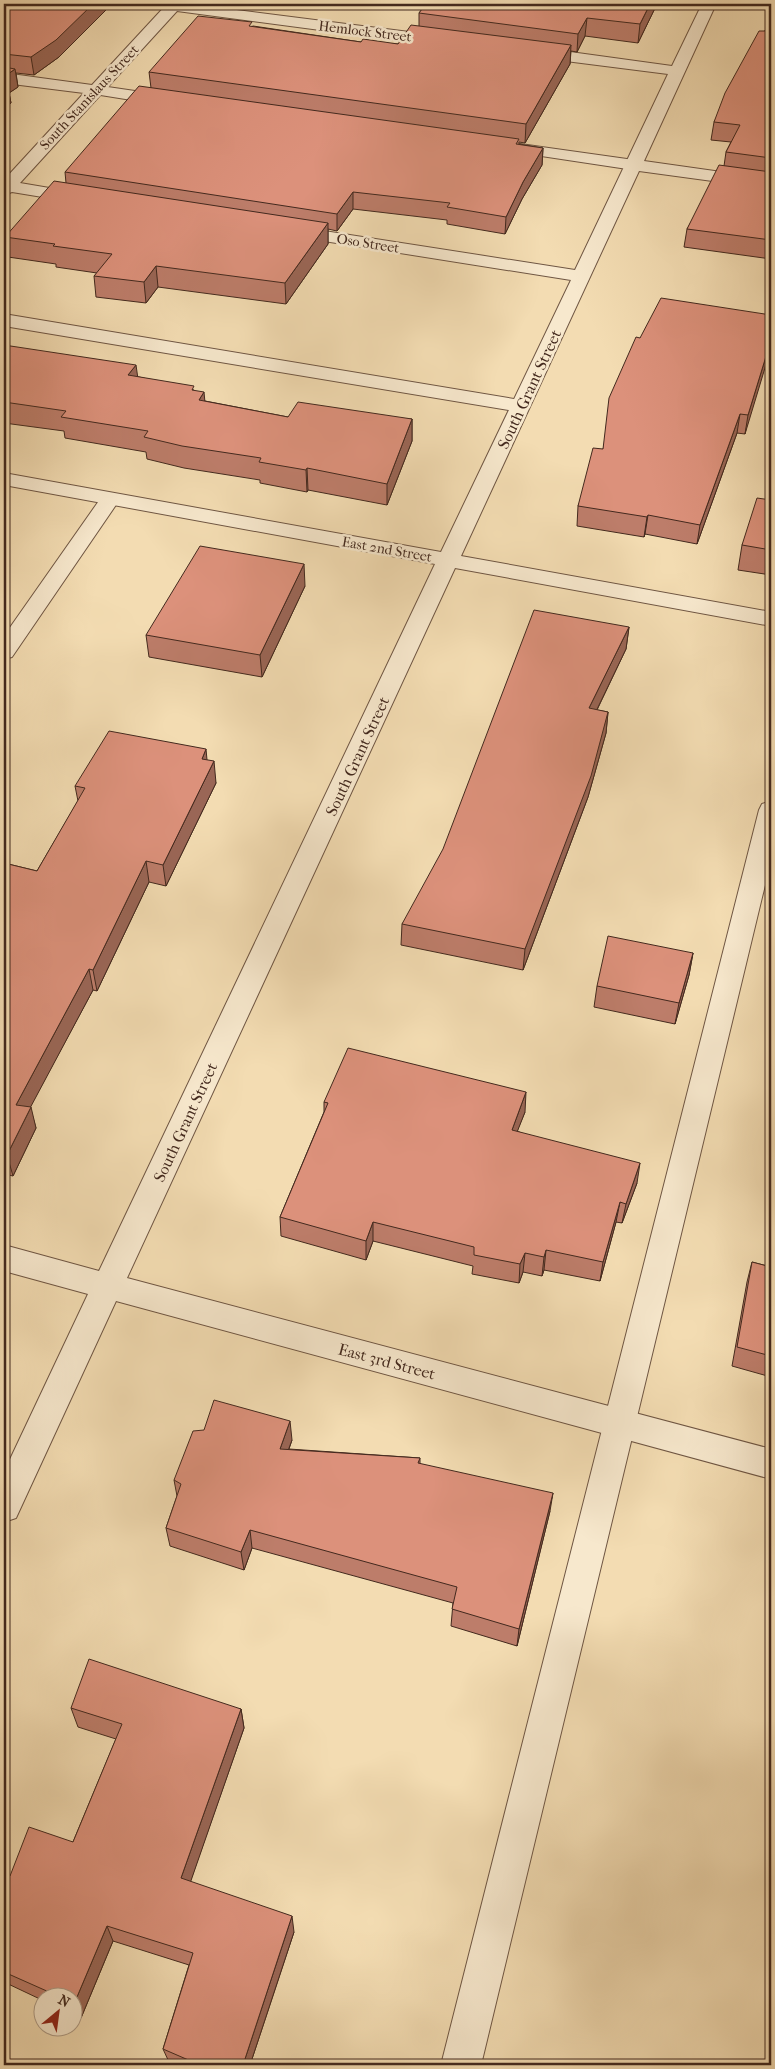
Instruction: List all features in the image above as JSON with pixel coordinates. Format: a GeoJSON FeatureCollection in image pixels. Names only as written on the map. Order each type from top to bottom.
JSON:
{"type":"FeatureCollection","features":[{"type":"Feature","properties":{"kind":"street","name":"South Grant Street"},"geometry":{"type":"LineString","coordinates":[[4,1507],[709,4]]}},
{"type":"Feature","properties":{"kind":"street","name":"Hemlock Street"},"geometry":{"type":"LineString","coordinates":[[174,5],[460,43]]}},
{"type":"Feature","properties":{"kind":"street","name":"South Stanislaus Street"},"geometry":{"type":"LineString","coordinates":[[5,188],[174,5]]}},
{"type":"Feature","properties":{"kind":"street"},"geometry":{"type":"LineString","coordinates":[[519,51],[677,71]]}},
{"type":"Feature","properties":{"kind":"street"},"geometry":{"type":"LineString","coordinates":[[4,78],[182,102]]}},
{"type":"Feature","properties":{"kind":"street"},"geometry":{"type":"LineString","coordinates":[[487,144],[771,184]]}},
{"type":"Feature","properties":{"kind":"street"},"geometry":{"type":"LineString","coordinates":[[5,188],[94,200]]}},
{"type":"Feature","properties":{"kind":"street","name":"Oso Street"},"geometry":{"type":"LineString","coordinates":[[280,229],[582,276]]}},
{"type":"Feature","properties":{"kind":"street"},"geometry":{"type":"LineString","coordinates":[[4,320],[520,406]]}},
{"type":"Feature","properties":{"kind":"street","name":"East 2nd Street"},"geometry":{"type":"LineString","coordinates":[[4,479],[771,619]]}},
{"type":"Feature","properties":{"kind":"street"},"geometry":{"type":"LineString","coordinates":[[4,652],[110,499]]}},
{"type":"Feature","properties":{"kind":"street"},"geometry":{"type":"LineString","coordinates":[[461,2065],[771,810]]}},
{"type":"Feature","properties":{"kind":"street","name":"East 3rd Street"},"geometry":{"type":"LineString","coordinates":[[4,1258],[771,1464]]}},
{"type":"Feature","properties":{"kind":"building"},"geometry":{"type":"Polygon","coordinates":[[[4,4],[93,4],[56,40],[31,57],[4,54],[4,4]]]}},
{"type":"Feature","properties":{"kind":"building"},"geometry":{"type":"Polygon","coordinates":[[[426,4],[650,4],[640,24],[587,18],[578,34],[419,13],[426,4]]]}},
{"type":"Feature","properties":{"kind":"building"},"geometry":{"type":"Polygon","coordinates":[[[771,15],[771,158],[726,152],[740,125],[714,122],[725,93],[759,31],[765,31],[771,15]]]}},
{"type":"Feature","properties":{"kind":"building"},"geometry":{"type":"Polygon","coordinates":[[[198,16],[252,22],[249,26],[361,42],[363,39],[398,44],[411,25],[571,45],[526,124],[149,72],[198,16]]]}},
{"type":"Feature","properties":{"kind":"building"},"geometry":{"type":"Polygon","coordinates":[[[4,67],[15,69],[4,77],[4,67]]]}},
{"type":"Feature","properties":{"kind":"building"},"geometry":{"type":"Polygon","coordinates":[[[139,86],[519,139],[516,144],[543,148],[523,182],[506,217],[447,207],[450,203],[353,192],[337,214],[65,172],[139,86]]]}},
{"type":"Feature","properties":{"kind":"building"},"geometry":{"type":"Polygon","coordinates":[[[719,165],[771,172],[771,240],[687,229],[719,165]]]}},
{"type":"Feature","properties":{"kind":"building"},"geometry":{"type":"Polygon","coordinates":[[[54,181],[328,223],[285,283],[156,266],[144,282],[94,276],[112,254],[5,237],[54,181]]]}},
{"type":"Feature","properties":{"kind":"building"},"geometry":{"type":"Polygon","coordinates":[[[661,298],[771,315],[771,340],[748,415],[740,414],[700,525],[648,515],[647,517],[578,506],[593,448],[603,449],[609,398],[636,337],[640,338],[661,298]]]}},
{"type":"Feature","properties":{"kind":"building"},"geometry":{"type":"Polygon","coordinates":[[[4,345],[136,365],[128,375],[194,386],[192,390],[204,392],[199,400],[288,417],[298,402],[412,419],[387,484],[307,468],[306,470],[259,462],[261,458],[182,446],[144,437],[148,431],[61,417],[66,411],[4,402],[4,345]]]}},
{"type":"Feature","properties":{"kind":"building"},"geometry":{"type":"Polygon","coordinates":[[[757,498],[771,500],[771,550],[742,545],[757,498]]]}},
{"type":"Feature","properties":{"kind":"building"},"geometry":{"type":"Polygon","coordinates":[[[200,546],[304,564],[260,655],[146,635],[200,546]]]}},
{"type":"Feature","properties":{"kind":"building"},"geometry":{"type":"Polygon","coordinates":[[[534,610],[629,627],[589,708],[608,712],[591,776],[525,949],[402,924],[443,849],[534,610]]]}},
{"type":"Feature","properties":{"kind":"building"},"geometry":{"type":"Polygon","coordinates":[[[109,731],[206,749],[202,759],[214,761],[163,865],[146,861],[93,970],[89,969],[16,1105],[31,1107],[7,1155],[4,1155],[4,863],[37,871],[85,788],[75,786],[109,731]]]}},
{"type":"Feature","properties":{"kind":"building"},"geometry":{"type":"Polygon","coordinates":[[[608,936],[693,953],[679,1003],[597,986],[608,936]]]}},
{"type":"Feature","properties":{"kind":"building"},"geometry":{"type":"Polygon","coordinates":[[[348,1048],[526,1092],[512,1130],[640,1163],[626,1204],[620,1202],[603,1262],[546,1250],[544,1257],[525,1253],[520,1264],[474,1255],[474,1247],[373,1222],[366,1241],[280,1217],[328,1103],[324,1102],[348,1048]]]}},
{"type":"Feature","properties":{"kind":"building"},"geometry":{"type":"Polygon","coordinates":[[[752,1262],[771,1267],[771,1356],[737,1347],[752,1262]]]}},
{"type":"Feature","properties":{"kind":"building"},"geometry":{"type":"Polygon","coordinates":[[[214,1400],[290,1421],[280,1449],[420,1458],[418,1463],[553,1493],[519,1629],[452,1609],[457,1587],[250,1530],[241,1552],[166,1528],[181,1484],[174,1480],[193,1431],[204,1430],[214,1400]]]}},
{"type":"Feature","properties":{"kind":"building"},"geometry":{"type":"Polygon","coordinates":[[[89,1659],[241,1709],[181,1878],[292,1916],[243,2065],[200,2065],[163,2049],[193,1953],[107,1926],[82,1986],[36,1986],[4,1972],[4,1876],[10,1876],[29,1827],[73,1842],[122,1724],[71,1708],[89,1659]]]}}]}
